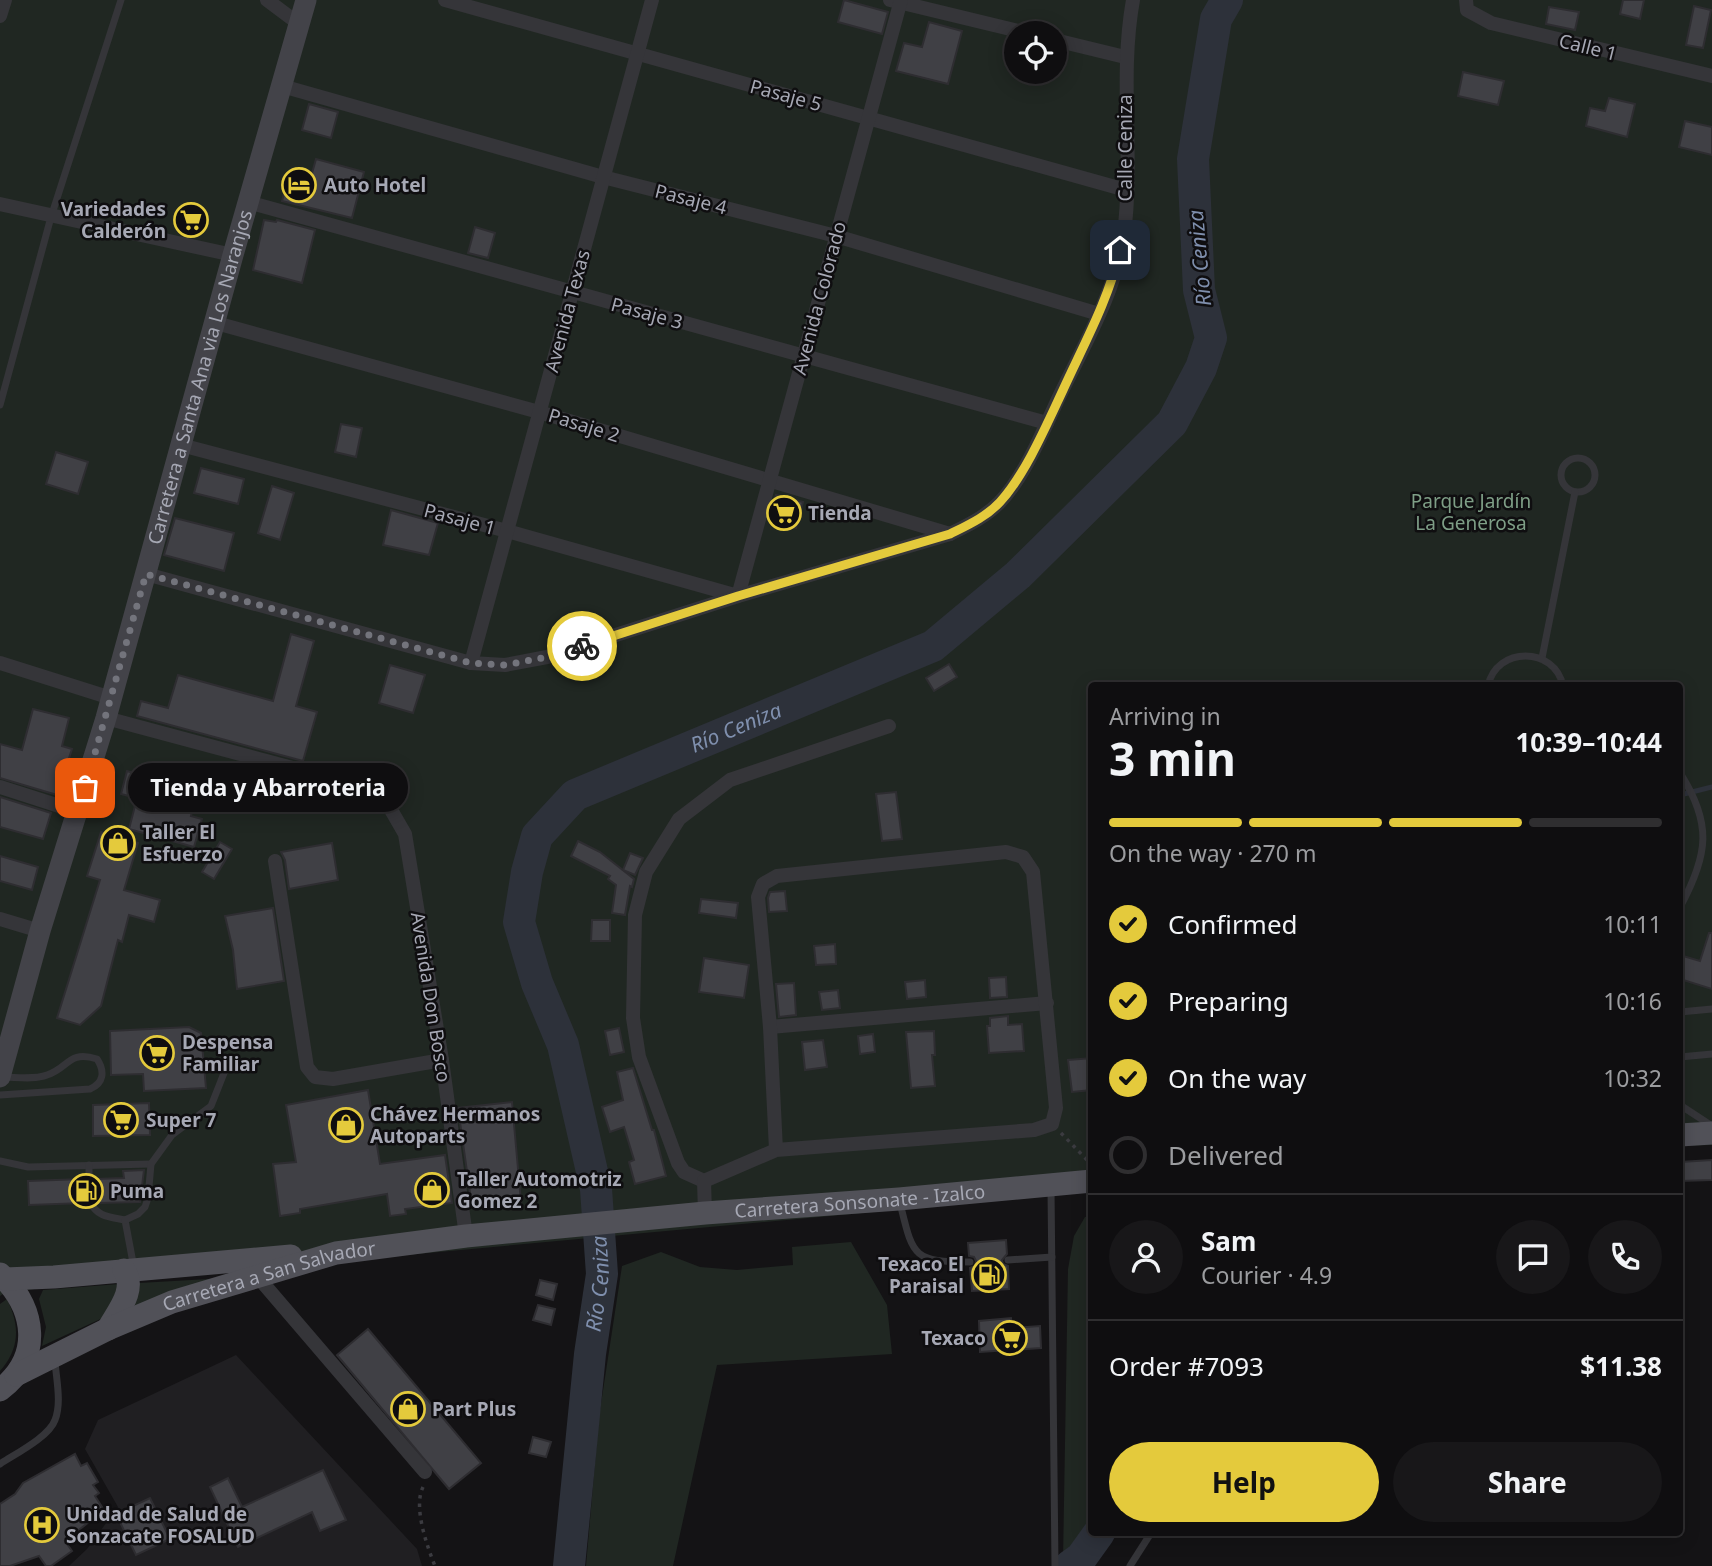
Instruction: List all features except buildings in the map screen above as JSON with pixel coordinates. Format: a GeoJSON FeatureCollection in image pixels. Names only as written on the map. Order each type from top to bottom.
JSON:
{"type":"FeatureCollection","features":[{"type":"Feature","properties":{"kind":"main road","name":"Carretera a Santa Ana via Los Naranjos"},"geometry":{"type":"LineString","coordinates":[[0,1077],[3,1051],[108,708],[306,0]]}},
{"type":"Feature","properties":{"kind":"main road"},"geometry":{"type":"LineString","coordinates":[[1683,1135],[1712,1133]]}},
{"type":"Feature","properties":{"kind":"main road","name":"Carretera Sonsonate - Izalco"},"geometry":{"type":"LineString","coordinates":[[538,1230],[705,1213],[1088,1181]]}},
{"type":"Feature","properties":{"kind":"main road","name":"Carretera a San Salvador"},"geometry":{"type":"LineString","coordinates":[[8,1383],[107,1329],[172,1302],[335,1253],[466,1236],[538,1230]]}},
{"type":"Feature","properties":{"kind":"main road"},"geometry":{"type":"LineString","coordinates":[[1,1275],[54,1278],[129,1269],[335,1253]]}},
{"type":"Feature","properties":{"kind":"main road"},"geometry":{"type":"LineString","coordinates":[[107,1329],[126,1296],[130,1284],[129,1269]]}},
{"type":"Feature","properties":{"kind":"main road"},"geometry":{"type":"LineString","coordinates":[[1,1275],[22,1301],[30,1329],[28,1350],[8,1383]]}},
{"type":"Feature","properties":{"kind":"street"},"geometry":{"type":"LineString","coordinates":[[0,16],[5,0]]}},
{"type":"Feature","properties":{"kind":"street"},"geometry":{"type":"LineString","coordinates":[[267,0],[299,24]]}},
{"type":"Feature","properties":{"kind":"street","name":"Pasaje 5"},"geometry":{"type":"LineString","coordinates":[[444,0],[1126,190]]}},
{"type":"Feature","properties":{"kind":"street","name":"Avenida Texas"},"geometry":{"type":"LineString","coordinates":[[471,663],[652,0]]}},
{"type":"Feature","properties":{"kind":"street","name":"Calle Ceniza"},"geometry":{"type":"LineString","coordinates":[[146,574],[471,663],[505,665],[547,657],[738,596],[950,534],[978,521],[999,503],[1014,483],[1047,423],[1099,314],[1116,266],[1121,245],[1126,190],[1125,57],[1133,0]]}},
{"type":"Feature","properties":{"kind":"street"},"geometry":{"type":"LineString","coordinates":[[897,1],[1004,27]]}},
{"type":"Feature","properties":{"kind":"street","name":"Avenida Colorado"},"geometry":{"type":"LineString","coordinates":[[738,596],[869,118],[897,1]]}},
{"type":"Feature","properties":{"kind":"street","name":"Calle 1"},"geometry":{"type":"LineString","coordinates":[[1466,5],[1491,23],[1712,76]]}},
{"type":"Feature","properties":{"kind":"street"},"geometry":{"type":"LineString","coordinates":[[1067,43],[1125,57]]}},
{"type":"Feature","properties":{"kind":"street","name":"Pasaje 4"},"geometry":{"type":"LineString","coordinates":[[282,86],[603,177],[836,236],[1099,314]]}},
{"type":"Feature","properties":{"kind":"street","name":"Pasaje 3"},"geometry":{"type":"LineString","coordinates":[[248,202],[1047,423]]}},
{"type":"Feature","properties":{"kind":"street"},"geometry":{"type":"LineString","coordinates":[[0,204],[233,255]]}},
{"type":"Feature","properties":{"kind":"street","name":"Pasaje 2"},"geometry":{"type":"LineString","coordinates":[[216,323],[539,412],[950,534]]}},
{"type":"Feature","properties":{"kind":"street","name":"Pasaje 1"},"geometry":{"type":"LineString","coordinates":[[181,445],[507,531],[738,596]]}},
{"type":"Feature","properties":{"kind":"street","name":"Avenida Don Bosco"},"geometry":{"type":"LineString","coordinates":[[0,663],[108,708],[371,789],[383,796],[405,834],[442,1060],[466,1236]]}},
{"type":"Feature","properties":{"kind":"street"},"geometry":{"type":"LineString","coordinates":[[776,1150],[770,1027],[758,897],[763,884],[777,876],[1006,852],[1023,857],[1033,872],[1056,1108],[1052,1125],[1034,1130],[776,1150],[704,1181],[684,1172],[678,1163],[639,1057],[633,1018],[635,915],[646,872],[679,819],[730,780],[889,726]]}},
{"type":"Feature","properties":{"kind":"street"},"geometry":{"type":"LineString","coordinates":[[0,787],[78,812]]}},
{"type":"Feature","properties":{"kind":"street"},"geometry":{"type":"LineString","coordinates":[[275,861],[307,1067],[315,1077],[333,1079],[442,1060]]}},
{"type":"Feature","properties":{"kind":"street"},"geometry":{"type":"LineString","coordinates":[[0,919],[40,931]]}},
{"type":"Feature","properties":{"kind":"street"},"geometry":{"type":"LineString","coordinates":[[770,1027],[1047,1003]]}},
{"type":"Feature","properties":{"kind":"street"},"geometry":{"type":"LineString","coordinates":[[704,1181],[705,1213]]}},
{"type":"Feature","properties":{"kind":"street"},"geometry":{"type":"LineString","coordinates":[[257,1276],[425,1472]]}},
{"type":"Feature","properties":{"kind":"lane"},"geometry":{"type":"LineString","coordinates":[[0,405],[51,217],[121,0]]}},
{"type":"Feature","properties":{"kind":"lane"},"geometry":{"type":"LineString","coordinates":[[1580,458],[1591,463],[1595,479],[1590,488],[1575,492],[1569,491],[1561,481],[1561,470],[1569,460],[1580,458]]}},
{"type":"Feature","properties":{"kind":"lane"},"geometry":{"type":"LineString","coordinates":[[1542,659],[1575,492]]}},
{"type":"Feature","properties":{"kind":"lane"},"geometry":{"type":"LineString","coordinates":[[1490,682],[1496,668],[1519,656],[1542,659],[1555,668],[1561,682]]}},
{"type":"Feature","properties":{"kind":"lane"},"geometry":{"type":"LineString","coordinates":[[1683,776],[1701,802],[1710,825],[1708,845],[1696,878],[1683,902]]}},
{"type":"Feature","properties":{"kind":"lane"},"geometry":{"type":"LineString","coordinates":[[1683,1012],[1712,1009]]}},
{"type":"Feature","properties":{"kind":"lane"},"geometry":{"type":"LineString","coordinates":[[1683,1057],[1712,1054]]}},
{"type":"Feature","properties":{"kind":"lane"},"geometry":{"type":"LineString","coordinates":[[0,1077],[49,1075],[68,1060],[77,1056],[88,1056],[97,1059],[102,1066],[103,1077],[98,1086],[90,1089],[0,1095]]}},
{"type":"Feature","properties":{"kind":"lane"},"geometry":{"type":"LineString","coordinates":[[91,1203],[94,1210],[103,1215],[125,1220],[145,1207],[150,1164],[172,1135],[211,1106],[230,1058]]}},
{"type":"Feature","properties":{"kind":"lane"},"geometry":{"type":"LineString","coordinates":[[1683,1107],[1712,1126]]}},
{"type":"Feature","properties":{"kind":"lane"},"geometry":{"type":"LineString","coordinates":[[0,1161],[28,1167],[150,1164]]}},
{"type":"Feature","properties":{"kind":"lane"},"geometry":{"type":"LineString","coordinates":[[89,1166],[89,1179]]}},
{"type":"Feature","properties":{"kind":"lane"},"geometry":{"type":"LineString","coordinates":[[1051,1185],[1055,1566]]}},
{"type":"Feature","properties":{"kind":"lane"},"geometry":{"type":"LineString","coordinates":[[899,1199],[909,1242],[920,1256],[938,1262],[970,1262]]}},
{"type":"Feature","properties":{"kind":"lane"},"geometry":{"type":"LineString","coordinates":[[125,1220],[129,1269]]}},
{"type":"Feature","properties":{"kind":"lane"},"geometry":{"type":"LineString","coordinates":[[1007,1260],[1052,1257]]}},
{"type":"Feature","properties":{"kind":"lane"},"geometry":{"type":"LineString","coordinates":[[0,1464],[46,1433],[55,1423],[58,1408],[55,1356]]}},
{"type":"Feature","properties":{"kind":"lane"},"geometry":{"type":"LineString","coordinates":[[1130,1566],[1148,1536]]}},
{"type":"Feature","properties":{"kind":"path"},"geometry":{"type":"LineString","coordinates":[[1052,1125],[1088,1161]]}},
{"type":"Feature","properties":{"kind":"path"},"geometry":{"type":"LineString","coordinates":[[425,1472],[419,1495],[424,1535],[435,1566]]}},
{"type":"Feature","properties":{"kind":"shaded area"},"geometry":{"type":"Polygon","coordinates":[[[236,1355],[417,1549],[422,1566],[69,1566],[87,1549],[118,1507],[85,1449],[98,1420],[236,1355]]]}},
{"type":"Feature","properties":{"kind":"green space","name":"Parque Jardín La Generosa"},"geometry":{"type":"Polygon","coordinates":[[[0,0],[1712,0],[1712,1145],[1683,1146],[1683,682],[1088,682],[1088,1192],[2,1292],[0,1296],[0,0]]]}},
{"type":"Feature","properties":{"kind":"green space"},"geometry":{"type":"Polygon","coordinates":[[[1085,1217],[1088,1217],[1088,1530],[1063,1561],[1068,1269],[1074,1236],[1085,1217]]]}},
{"type":"Feature","properties":{"kind":"green space"},"geometry":{"type":"Polygon","coordinates":[[[851,1242],[887,1305],[892,1354],[717,1365],[673,1566],[586,1566],[599,1417],[622,1266],[661,1252],[700,1267],[737,1270],[793,1265],[792,1247],[851,1242]]]}},
{"type":"Feature","properties":{"kind":"green space"},"geometry":{"type":"Polygon","coordinates":[[[226,1278],[131,1308],[139,1283],[226,1278]]]}},
{"type":"Feature","properties":{"kind":"green space"},"geometry":{"type":"Polygon","coordinates":[[[119,1284],[107,1316],[42,1346],[46,1327],[39,1299],[43,1290],[119,1284]]]}},
{"type":"Feature","properties":{"kind":"green space"},"geometry":{"type":"Polygon","coordinates":[[[7,1299],[14,1318],[16,1336],[11,1354],[0,1371],[0,1304],[7,1299]]]}},
{"type":"Feature","properties":{"kind":"waterway","name":"Río Ceniza"},"geometry":{"type":"LineString","coordinates":[[569,1566],[590,1354],[602,1274],[596,1189],[563,1045],[537,983],[519,922],[527,872],[537,836],[575,795],[933,646],[1018,575],[1172,423],[1201,368],[1211,338],[1199,290],[1193,159],[1216,19],[1227,0]]}},
{"type":"Feature","properties":{"kind":"waterway"},"geometry":{"type":"LineString","coordinates":[[1683,794],[1712,787]]}},
{"type":"Feature","properties":{"kind":"waterway"},"geometry":{"type":"LineString","coordinates":[[1070,1566],[1081,1558],[1097,1536]]}},
{"type":"Feature","properties":{"kind":"way so far"},"geometry":{"type":"LineString","coordinates":[[85,788],[146,574],[471,663],[505,665],[547,657],[582,646]]}},
{"type":"Feature","properties":{"kind":"place","name":"Auto Hotel"},"geometry":{"type":"Point","coordinates":[299,185]}},
{"type":"Feature","properties":{"kind":"place","name":"Variedades Calderón"},"geometry":{"type":"Point","coordinates":[191,220]}},
{"type":"Feature","properties":{"kind":"place","name":"Tienda"},"geometry":{"type":"Point","coordinates":[784,513]}},
{"type":"Feature","properties":{"kind":"place","name":"Tienda y Abarroteria"},"geometry":{"type":"Point","coordinates":[85,788]}},
{"type":"Feature","properties":{"kind":"place","name":"Taller El Esfuerzo"},"geometry":{"type":"Point","coordinates":[118,843]}},
{"type":"Feature","properties":{"kind":"place","name":"Despensa Familiar"},"geometry":{"type":"Point","coordinates":[157,1053]}},
{"type":"Feature","properties":{"kind":"place","name":"Super 7"},"geometry":{"type":"Point","coordinates":[121,1120]}},
{"type":"Feature","properties":{"kind":"place","name":"Chávez Hermanos Autoparts"},"geometry":{"type":"Point","coordinates":[346,1125]}},
{"type":"Feature","properties":{"kind":"place","name":"Taller Automotriz Gomez 2"},"geometry":{"type":"Point","coordinates":[432,1190]}},
{"type":"Feature","properties":{"kind":"place","name":"Puma"},"geometry":{"type":"Point","coordinates":[86,1191]}},
{"type":"Feature","properties":{"kind":"place","name":"Texaco El Paraisal"},"geometry":{"type":"Point","coordinates":[989,1275]}},
{"type":"Feature","properties":{"kind":"place","name":"Texaco"},"geometry":{"type":"Point","coordinates":[1010,1338]}},
{"type":"Feature","properties":{"kind":"place","name":"Part Plus"},"geometry":{"type":"Point","coordinates":[408,1409]}},
{"type":"Feature","properties":{"kind":"place","name":"Unidad de Salud de Sonzacate FOSALUD"},"geometry":{"type":"Point","coordinates":[42,1525]}},
{"type":"Feature","properties":{"kind":"route"},"geometry":{"type":"LineString","coordinates":[[582,646],[738,596],[950,534],[978,521],[999,503],[1014,483],[1047,423],[1099,314],[1120,250]]}}]}
